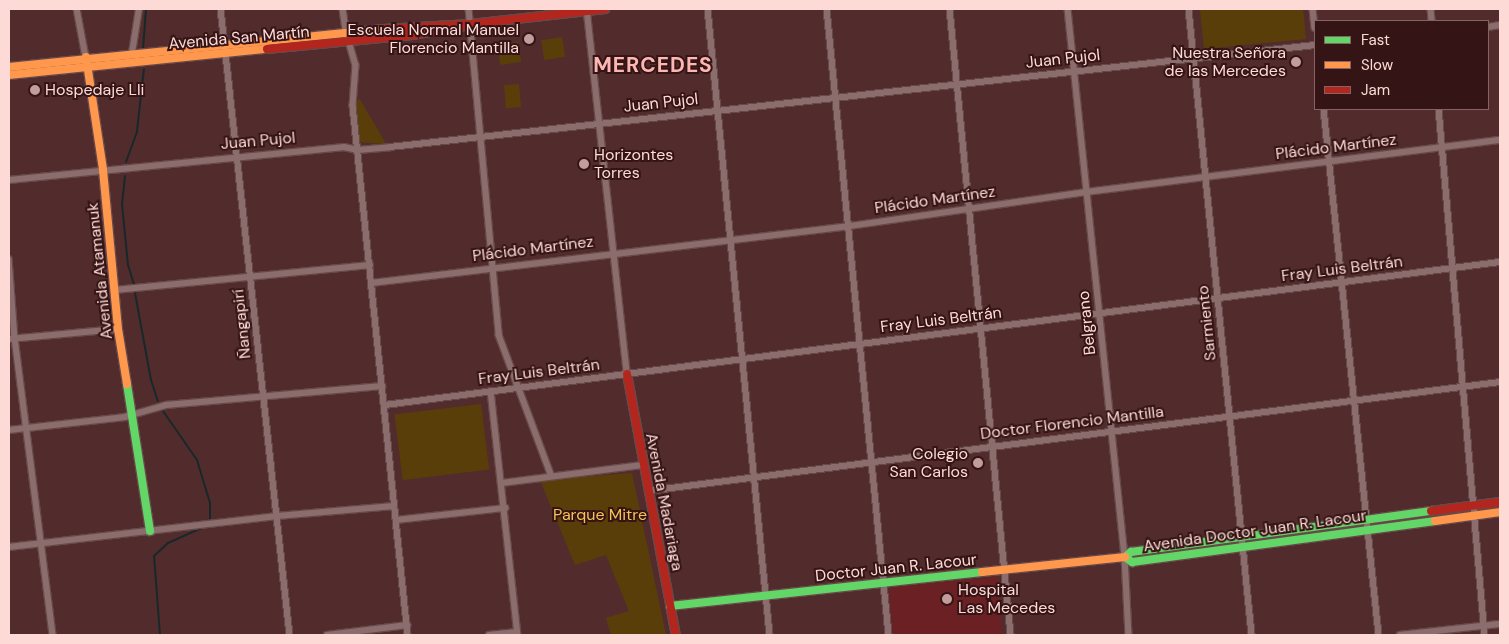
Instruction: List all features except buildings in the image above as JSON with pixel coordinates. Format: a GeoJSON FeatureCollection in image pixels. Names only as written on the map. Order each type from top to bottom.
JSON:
{"type":"FeatureCollection","features":[{"type":"Feature","properties":{"kind":"street","name":"Avenida Atamanuk"},"geometry":{"type":"LineString","coordinates":[[77,9],[88,66],[102,170],[118,329],[134,414],[150,531]]}},
{"type":"Feature","properties":{"kind":"street"},"geometry":{"type":"LineString","coordinates":[[132,53],[139,9]]}},
{"type":"Feature","properties":{"kind":"street","name":"Ñangapirí"},"geometry":{"type":"LineString","coordinates":[[221,9],[290,635]]}},
{"type":"Feature","properties":{"kind":"street"},"geometry":{"type":"LineString","coordinates":[[343,9],[348,42],[356,65],[354,106],[358,150],[408,635]]}},
{"type":"Feature","properties":{"kind":"street"},"geometry":{"type":"LineString","coordinates":[[470,9],[483,136],[499,335],[551,474]]}},
{"type":"Feature","properties":{"kind":"street","name":"Avenida San Martín"},"geometry":{"type":"LineString","coordinates":[[9,75],[346,31],[471,24],[604,9]]}},
{"type":"Feature","properties":{"kind":"street"},"geometry":{"type":"LineString","coordinates":[[708,9],[770,635]]}},
{"type":"Feature","properties":{"kind":"street"},"geometry":{"type":"LineString","coordinates":[[827,9],[850,226],[889,635]]}},
{"type":"Feature","properties":{"kind":"street"},"geometry":{"type":"LineString","coordinates":[[950,9],[1011,635]]}},
{"type":"Feature","properties":{"kind":"street","name":"Belgrano"},"geometry":{"type":"LineString","coordinates":[[1068,9],[1125,557],[1129,635]]}},
{"type":"Feature","properties":{"kind":"street","name":"Sarmiento"},"geometry":{"type":"LineString","coordinates":[[1189,9],[1252,635]]}},
{"type":"Feature","properties":{"kind":"street"},"geometry":{"type":"LineString","coordinates":[[587,10],[612,254],[627,374]]}},
{"type":"Feature","properties":{"kind":"street","name":"Avenida San Martín"},"geometry":{"type":"LineString","coordinates":[[9,66],[132,53],[348,42],[452,31],[471,24]]}},
{"type":"Feature","properties":{"kind":"street","name":"Juan Pujol"},"geometry":{"type":"LineString","coordinates":[[9,180],[236,157],[344,148],[358,150],[1314,45]]}},
{"type":"Feature","properties":{"kind":"street"},"geometry":{"type":"LineString","coordinates":[[1324,110],[1379,635]]}},
{"type":"Feature","properties":{"kind":"street"},"geometry":{"type":"LineString","coordinates":[[1439,110],[1485,635]]}},
{"type":"Feature","properties":{"kind":"street","name":"Plácido Martínez"},"geometry":{"type":"LineString","coordinates":[[372,282],[850,226],[1087,192],[1500,140]]}},
{"type":"Feature","properties":{"kind":"street"},"geometry":{"type":"LineString","coordinates":[[9,259],[12,338],[27,428],[53,635]]}},
{"type":"Feature","properties":{"kind":"street","name":"Fray Luis Beltrán"},"geometry":{"type":"LineString","coordinates":[[384,405],[1500,262]]}},
{"type":"Feature","properties":{"kind":"street"},"geometry":{"type":"LineString","coordinates":[[114,290],[370,265]]}},
{"type":"Feature","properties":{"kind":"street"},"geometry":{"type":"LineString","coordinates":[[12,338],[118,329]]}},
{"type":"Feature","properties":{"kind":"street","name":"Avenida Madariaga"},"geometry":{"type":"LineString","coordinates":[[627,374],[642,465],[676,635]]}},
{"type":"Feature","properties":{"kind":"street","name":"Doctor Florencio Mantilla"},"geometry":{"type":"LineString","coordinates":[[648,491],[1500,382]]}},
{"type":"Feature","properties":{"kind":"street"},"geometry":{"type":"LineString","coordinates":[[9,430],[134,414],[166,405],[382,386]]}},
{"type":"Feature","properties":{"kind":"street"},"geometry":{"type":"LineString","coordinates":[[489,635],[518,634],[491,391]]}},
{"type":"Feature","properties":{"kind":"street"},"geometry":{"type":"LineString","coordinates":[[502,483],[551,474],[642,465]]}},
{"type":"Feature","properties":{"kind":"street","name":"Avenida Doctor Juan R. Lacour"},"geometry":{"type":"LineString","coordinates":[[1500,502],[1474,510],[1368,529],[1132,562],[1125,557],[1131,552],[1367,519],[1474,510],[1500,512]]}},
{"type":"Feature","properties":{"kind":"street"},"geometry":{"type":"LineString","coordinates":[[9,547],[277,516],[394,506]]}},
{"type":"Feature","properties":{"kind":"street"},"geometry":{"type":"LineString","coordinates":[[396,520],[505,508]]}},
{"type":"Feature","properties":{"kind":"street","name":"Doctor Juan R. Lacour"},"geometry":{"type":"LineString","coordinates":[[670,606],[1125,557]]}},
{"type":"Feature","properties":{"kind":"street"},"geometry":{"type":"LineString","coordinates":[[1400,635],[1500,624]]}},
{"type":"Feature","properties":{"kind":"street"},"geometry":{"type":"LineString","coordinates":[[327,635],[407,626]]}},
{"type":"Feature","properties":{"kind":"shaded area"},"geometry":{"type":"Polygon","coordinates":[[[995,577],[998,580],[1002,635],[893,635],[889,591],[893,587],[995,577]]]}},
{"type":"Feature","properties":{"kind":"green space"},"geometry":{"type":"Polygon","coordinates":[[[1200,9],[1303,9],[1306,39],[1204,49],[1200,9]]]}},
{"type":"Feature","properties":{"kind":"green space"},"geometry":{"type":"Polygon","coordinates":[[[562,37],[565,57],[544,60],[541,40],[562,37]]]}},
{"type":"Feature","properties":{"kind":"green space"},"geometry":{"type":"Polygon","coordinates":[[[518,42],[521,62],[500,65],[497,45],[518,42]]]}},
{"type":"Feature","properties":{"kind":"green space"},"geometry":{"type":"Polygon","coordinates":[[[519,84],[521,107],[506,108],[504,85],[519,84]]]}},
{"type":"Feature","properties":{"kind":"green space"},"geometry":{"type":"Polygon","coordinates":[[[359,98],[385,142],[383,144],[359,142],[354,107],[359,98]]]}},
{"type":"Feature","properties":{"kind":"green space"},"geometry":{"type":"Polygon","coordinates":[[[481,404],[489,470],[403,480],[395,415],[481,404]]]}},
{"type":"Feature","properties":{"kind":"green space","name":"Parque Mitre"},"geometry":{"type":"Polygon","coordinates":[[[632,473],[666,635],[611,635],[606,618],[629,611],[606,555],[575,565],[540,480],[632,473]]]}},
{"type":"Feature","properties":{"kind":"waterway"},"geometry":{"type":"LineString","coordinates":[[143,49],[146,9]]}},
{"type":"Feature","properties":{"kind":"waterway"},"geometry":{"type":"LineString","coordinates":[[126,162],[137,131],[144,69]]}},
{"type":"Feature","properties":{"kind":"waterway"},"geometry":{"type":"LineString","coordinates":[[125,176],[122,204],[128,265],[134,285]]}},
{"type":"Feature","properties":{"kind":"waterway"},"geometry":{"type":"LineString","coordinates":[[135,293],[151,380],[158,401]]}},
{"type":"Feature","properties":{"kind":"waterway"},"geometry":{"type":"LineString","coordinates":[[163,411],[197,460],[210,503],[210,520]]}},
{"type":"Feature","properties":{"kind":"waterway"},"geometry":{"type":"LineString","coordinates":[[160,635],[154,556],[168,543],[204,527]]}},
{"type":"Feature","properties":{"kind":"traffic: fast"},"geometry":{"type":"LineString","coordinates":[[127,384],[150,531]]}},
{"type":"Feature","properties":{"kind":"traffic: fast"},"geometry":{"type":"LineString","coordinates":[[1125,557],[1131,552],[1431,511]]}},
{"type":"Feature","properties":{"kind":"traffic: fast"},"geometry":{"type":"LineString","coordinates":[[1125,557],[1132,562],[1435,521]]}},
{"type":"Feature","properties":{"kind":"traffic: fast"},"geometry":{"type":"LineString","coordinates":[[670,606],[982,572]]}},
{"type":"Feature","properties":{"kind":"traffic: slow"},"geometry":{"type":"LineString","coordinates":[[9,67],[384,29]]}},
{"type":"Feature","properties":{"kind":"traffic: slow"},"geometry":{"type":"LineString","coordinates":[[9,75],[267,49]]}},
{"type":"Feature","properties":{"kind":"traffic: slow"},"geometry":{"type":"LineString","coordinates":[[86,57],[103,170],[118,329],[127,384]]}},
{"type":"Feature","properties":{"kind":"traffic: slow"},"geometry":{"type":"LineString","coordinates":[[1435,521],[1500,512]]}},
{"type":"Feature","properties":{"kind":"traffic: slow"},"geometry":{"type":"LineString","coordinates":[[982,572],[1125,557]]}},
{"type":"Feature","properties":{"kind":"traffic: jam"},"geometry":{"type":"LineString","coordinates":[[384,29],[471,24],[605,9]]}},
{"type":"Feature","properties":{"kind":"traffic: jam"},"geometry":{"type":"LineString","coordinates":[[267,49],[412,35],[466,26]]}},
{"type":"Feature","properties":{"kind":"traffic: jam"},"geometry":{"type":"LineString","coordinates":[[627,374],[676,635]]}},
{"type":"Feature","properties":{"kind":"traffic: jam"},"geometry":{"type":"LineString","coordinates":[[1431,511],[1500,502]]}},
{"type":"Feature","properties":{"kind":"place","name":"Escuela Normal Manuel Florencio Mantilla"},"geometry":{"type":"Point","coordinates":[529,39]}},
{"type":"Feature","properties":{"kind":"place","name":"Nuestra Señora de las Mercedes"},"geometry":{"type":"Point","coordinates":[1296,62]}},
{"type":"Feature","properties":{"kind":"place","name":"Hospedaje Lli"},"geometry":{"type":"Point","coordinates":[35,90]}},
{"type":"Feature","properties":{"kind":"place","name":"Horizontes Torres"},"geometry":{"type":"Point","coordinates":[584,164]}},
{"type":"Feature","properties":{"kind":"place","name":"Colegio San Carlos"},"geometry":{"type":"Point","coordinates":[978,463]}},
{"type":"Feature","properties":{"kind":"place","name":"Hospital Las Mecedes"},"geometry":{"type":"Point","coordinates":[947,599]}},
{"type":"Feature","properties":{"kind":"district","name":"MERCEDES"},"geometry":{"type":"Point","coordinates":[653,65]}}]}
